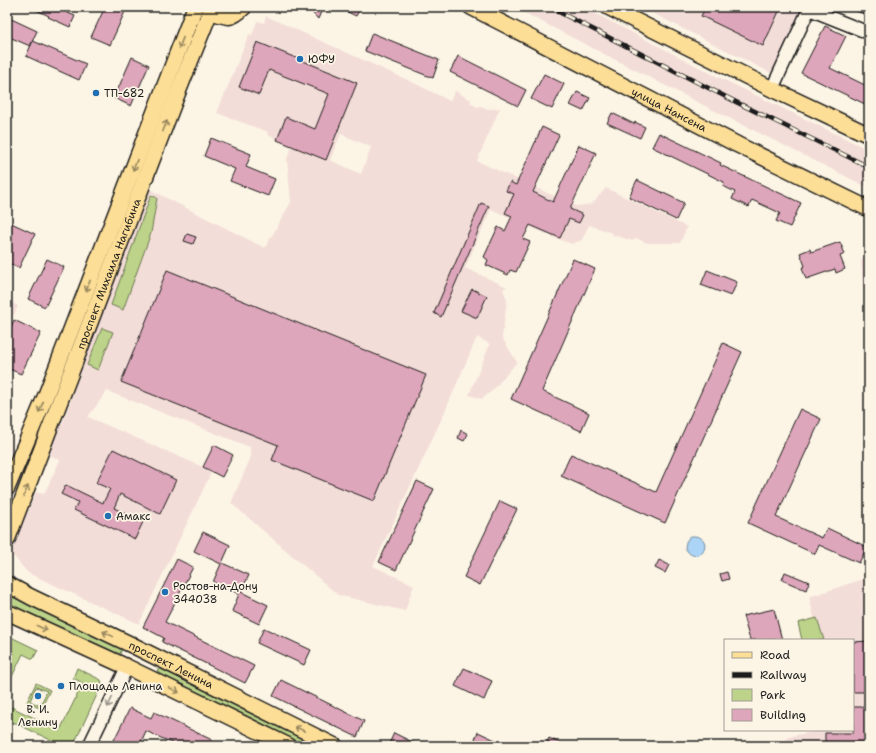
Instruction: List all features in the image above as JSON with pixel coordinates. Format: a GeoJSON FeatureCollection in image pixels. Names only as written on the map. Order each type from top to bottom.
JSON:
{"type":"FeatureCollection","features":[{"type":"Feature","properties":{"kind":"main road","name":"проспект Михаила Нагибина"},"geometry":{"type":"LineString","coordinates":[[7,488],[46,395],[195,7]]}},
{"type":"Feature","properties":{"kind":"main road"},"geometry":{"type":"LineString","coordinates":[[211,9],[227,17],[235,15],[244,7]]}},
{"type":"Feature","properties":{"kind":"main road","name":"улица Нансена"},"geometry":{"type":"LineString","coordinates":[[471,7],[738,144],[869,209]]}},
{"type":"Feature","properties":{"kind":"main road"},"geometry":{"type":"LineString","coordinates":[[608,7],[772,89],[869,135]]}},
{"type":"Feature","properties":{"kind":"main road","name":"проспект Михаила Нагибина"},"geometry":{"type":"LineString","coordinates":[[7,540],[173,104],[211,9]]}},
{"type":"Feature","properties":{"kind":"main road","name":"проспект Ленина"},"geometry":{"type":"LineString","coordinates":[[7,584],[335,746]]}},
{"type":"Feature","properties":{"kind":"main road","name":"проспект Ленина"},"geometry":{"type":"LineString","coordinates":[[7,612],[127,667],[289,746]]}},
{"type":"Feature","properties":{"kind":"main road"},"geometry":{"type":"LineString","coordinates":[[127,667],[136,647]]}},
{"type":"Feature","properties":{"kind":"street"},"geometry":{"type":"LineString","coordinates":[[772,89],[809,8],[869,33]]}},
{"type":"Feature","properties":{"kind":"street"},"geometry":{"type":"LineString","coordinates":[[89,746],[127,667]]}},
{"type":"Feature","properties":{"kind":"shaded area"},"geometry":{"type":"Polygon","coordinates":[[[513,7],[583,7],[714,75],[869,150],[869,188],[701,104],[513,7]]]}},
{"type":"Feature","properties":{"kind":"shaded area"},"geometry":{"type":"Polygon","coordinates":[[[640,7],[803,7],[775,75],[640,7]]]}},
{"type":"Feature","properties":{"kind":"shaded area"},"geometry":{"type":"Polygon","coordinates":[[[266,16],[414,83],[450,101],[455,91],[471,100],[470,103],[477,107],[481,106],[488,109],[500,108],[477,161],[576,206],[592,204],[606,188],[687,227],[680,243],[647,243],[636,238],[633,241],[613,235],[612,233],[589,225],[582,240],[572,244],[555,238],[491,209],[465,268],[507,287],[503,289],[507,300],[502,338],[517,362],[492,391],[482,399],[469,395],[490,344],[477,337],[443,416],[373,566],[414,585],[405,611],[338,595],[231,503],[250,459],[250,447],[107,391],[88,417],[212,471],[139,624],[28,573],[10,552],[36,492],[44,494],[60,460],[45,453],[57,423],[62,424],[147,188],[265,248],[291,202],[287,159],[292,146],[267,135],[268,132],[217,113],[249,34],[252,35],[257,21],[264,23],[266,16]],[[341,134],[330,160],[361,174],[371,147],[341,134]]]}},
{"type":"Feature","properties":{"kind":"shaded area"},"geometry":{"type":"Polygon","coordinates":[[[869,246],[869,287],[863,284],[861,262],[869,246]]]}},
{"type":"Feature","properties":{"kind":"shaded area"},"geometry":{"type":"Polygon","coordinates":[[[7,300],[18,306],[14,315],[11,315],[7,322],[7,300]]]}},
{"type":"Feature","properties":{"kind":"shaded area"},"geometry":{"type":"Polygon","coordinates":[[[869,577],[869,745],[817,743],[783,746],[788,737],[815,731],[854,731],[854,639],[824,639],[817,618],[814,618],[809,597],[869,577]]]}},
{"type":"Feature","properties":{"kind":"green space"},"geometry":{"type":"Polygon","coordinates":[[[151,195],[157,198],[151,233],[123,310],[111,305],[151,195]]]}},
{"type":"Feature","properties":{"kind":"green space"},"geometry":{"type":"Polygon","coordinates":[[[102,328],[113,332],[98,370],[87,365],[102,328]]]}},
{"type":"Feature","properties":{"kind":"green space"},"geometry":{"type":"Polygon","coordinates":[[[14,596],[122,649],[118,658],[9,606],[10,600],[14,596]]]}},
{"type":"Feature","properties":{"kind":"green space"},"geometry":{"type":"Polygon","coordinates":[[[817,618],[824,639],[802,639],[798,623],[817,618]]]}},
{"type":"Feature","properties":{"kind":"green space"},"geometry":{"type":"Polygon","coordinates":[[[13,638],[38,650],[33,659],[23,654],[7,687],[7,643],[8,640],[13,638]]]}},
{"type":"Feature","properties":{"kind":"green space"},"geometry":{"type":"Polygon","coordinates":[[[77,668],[101,680],[102,684],[73,746],[63,746],[7,719],[7,705],[60,730],[83,683],[73,678],[77,668]]]}},
{"type":"Feature","properties":{"kind":"green space"},"geometry":{"type":"Polygon","coordinates":[[[159,668],[319,746],[300,746],[155,675],[159,668]]]}},
{"type":"Feature","properties":{"kind":"green space"},"geometry":{"type":"Polygon","coordinates":[[[36,683],[50,690],[41,709],[27,702],[36,683]],[[36,687],[30,701],[40,706],[47,691],[36,687]]]}},
{"type":"Feature","properties":{"kind":"water"},"geometry":{"type":"Polygon","coordinates":[[[690,536],[699,537],[703,540],[705,545],[704,550],[696,556],[690,554],[685,548],[686,542],[690,536]]]}},
{"type":"Feature","properties":{"kind":"building"},"geometry":{"type":"Polygon","coordinates":[[[30,7],[54,7],[75,16],[70,27],[30,7]]]}},
{"type":"Feature","properties":{"kind":"building"},"geometry":{"type":"Polygon","coordinates":[[[105,7],[127,7],[110,45],[91,37],[105,7]]]}},
{"type":"Feature","properties":{"kind":"building"},"geometry":{"type":"Polygon","coordinates":[[[307,7],[323,7],[318,19],[307,7]]]}},
{"type":"Feature","properties":{"kind":"building"},"geometry":{"type":"Polygon","coordinates":[[[337,7],[361,7],[356,16],[337,7]]]}},
{"type":"Feature","properties":{"kind":"building"},"geometry":{"type":"Polygon","coordinates":[[[706,7],[781,7],[763,46],[701,16],[706,7]]]}},
{"type":"Feature","properties":{"kind":"building"},"geometry":{"type":"Polygon","coordinates":[[[846,7],[869,7],[869,16],[846,7]]]}},
{"type":"Feature","properties":{"kind":"building"},"geometry":{"type":"Polygon","coordinates":[[[7,17],[37,31],[30,46],[7,36],[7,17]]]}},
{"type":"Feature","properties":{"kind":"building"},"geometry":{"type":"Polygon","coordinates":[[[825,26],[846,36],[830,68],[869,87],[869,106],[801,73],[825,26]]]}},
{"type":"Feature","properties":{"kind":"building"},"geometry":{"type":"Polygon","coordinates":[[[372,33],[439,60],[433,78],[365,51],[372,33]]]}},
{"type":"Feature","properties":{"kind":"building"},"geometry":{"type":"Polygon","coordinates":[[[33,41],[86,64],[79,80],[26,56],[33,41]]]}},
{"type":"Feature","properties":{"kind":"building"},"geometry":{"type":"Polygon","coordinates":[[[257,42],[357,83],[326,160],[277,140],[286,117],[315,129],[329,94],[269,70],[259,95],[239,87],[257,42]]]}},
{"type":"Feature","properties":{"kind":"building"},"geometry":{"type":"Polygon","coordinates":[[[458,56],[526,90],[518,106],[450,72],[458,56]]]}},
{"type":"Feature","properties":{"kind":"building"},"geometry":{"type":"Polygon","coordinates":[[[132,57],[149,65],[131,106],[114,98],[132,57]]]}},
{"type":"Feature","properties":{"kind":"building"},"geometry":{"type":"Polygon","coordinates":[[[544,74],[564,84],[552,109],[531,99],[544,74]]]}},
{"type":"Feature","properties":{"kind":"building"},"geometry":{"type":"Polygon","coordinates":[[[577,92],[590,98],[583,111],[570,105],[577,92]]]}},
{"type":"Feature","properties":{"kind":"building"},"geometry":{"type":"Polygon","coordinates":[[[612,113],[634,124],[635,122],[645,127],[640,138],[607,123],[612,113]]]}},
{"type":"Feature","properties":{"kind":"building"},"geometry":{"type":"Polygon","coordinates":[[[542,127],[559,135],[533,192],[553,202],[579,145],[596,153],[570,209],[583,215],[579,223],[569,219],[560,238],[530,225],[523,239],[530,242],[516,272],[510,270],[508,275],[486,265],[488,260],[484,257],[498,227],[505,231],[512,216],[505,213],[514,194],[506,191],[510,182],[516,185],[542,127]]]}},
{"type":"Feature","properties":{"kind":"building"},"geometry":{"type":"Polygon","coordinates":[[[659,133],[721,163],[720,165],[801,203],[790,227],[776,221],[780,213],[752,200],[749,207],[732,199],[735,192],[723,186],[724,182],[652,147],[659,133]]]}},
{"type":"Feature","properties":{"kind":"building"},"geometry":{"type":"Polygon","coordinates":[[[211,138],[251,154],[246,167],[275,179],[268,196],[230,181],[235,169],[204,156],[211,138]]]}},
{"type":"Feature","properties":{"kind":"building"},"geometry":{"type":"Polygon","coordinates":[[[637,180],[684,203],[676,220],[629,197],[637,180]]]}},
{"type":"Feature","properties":{"kind":"building"},"geometry":{"type":"Polygon","coordinates":[[[481,203],[489,206],[441,317],[434,313],[481,203]]]}},
{"type":"Feature","properties":{"kind":"building"},"geometry":{"type":"Polygon","coordinates":[[[9,222],[35,234],[19,268],[7,262],[7,226],[9,222]]]}},
{"type":"Feature","properties":{"kind":"building"},"geometry":{"type":"Polygon","coordinates":[[[187,234],[196,237],[193,244],[184,241],[187,234]]]}},
{"type":"Feature","properties":{"kind":"building"},"geometry":{"type":"Polygon","coordinates":[[[840,242],[845,254],[840,256],[845,269],[836,273],[835,269],[806,279],[802,268],[805,266],[800,253],[810,249],[811,252],[840,242]]]}},
{"type":"Feature","properties":{"kind":"building"},"geometry":{"type":"Polygon","coordinates":[[[47,259],[64,267],[45,307],[28,299],[47,259]]]}},
{"type":"Feature","properties":{"kind":"building"},"geometry":{"type":"Polygon","coordinates":[[[573,259],[595,269],[542,391],[589,413],[581,431],[511,399],[573,259]]]}},
{"type":"Feature","properties":{"kind":"building"},"geometry":{"type":"Polygon","coordinates":[[[167,270],[426,375],[374,501],[272,460],[278,445],[121,382],[167,270]]]}},
{"type":"Feature","properties":{"kind":"building"},"geometry":{"type":"Polygon","coordinates":[[[707,270],[737,282],[731,296],[701,285],[707,270]]]}},
{"type":"Feature","properties":{"kind":"building"},"geometry":{"type":"Polygon","coordinates":[[[472,289],[487,296],[477,318],[461,311],[472,289]]]}},
{"type":"Feature","properties":{"kind":"building"},"geometry":{"type":"Polygon","coordinates":[[[14,320],[41,333],[21,374],[7,368],[7,335],[14,320]]]}},
{"type":"Feature","properties":{"kind":"building"},"geometry":{"type":"Polygon","coordinates":[[[723,343],[742,352],[665,523],[561,476],[571,454],[656,492],[723,343]]]}},
{"type":"Feature","properties":{"kind":"building"},"geometry":{"type":"Polygon","coordinates":[[[800,409],[821,419],[776,517],[822,538],[827,528],[867,547],[859,563],[819,545],[815,554],[748,523],[800,409]]]}},
{"type":"Feature","properties":{"kind":"building"},"geometry":{"type":"Polygon","coordinates":[[[461,430],[468,434],[464,441],[458,438],[461,430]]]}},
{"type":"Feature","properties":{"kind":"building"},"geometry":{"type":"Polygon","coordinates":[[[214,445],[233,455],[222,477],[203,467],[214,445]]]}},
{"type":"Feature","properties":{"kind":"building"},"geometry":{"type":"Polygon","coordinates":[[[113,449],[176,480],[160,514],[120,494],[114,508],[143,522],[135,539],[74,510],[78,502],[61,494],[66,485],[103,503],[110,489],[96,483],[113,449]]]}},
{"type":"Feature","properties":{"kind":"building"},"geometry":{"type":"Polygon","coordinates":[[[417,481],[434,489],[396,570],[379,562],[417,481]]]}},
{"type":"Feature","properties":{"kind":"building"},"geometry":{"type":"Polygon","coordinates":[[[500,501],[517,509],[480,585],[464,577],[500,501]]]}},
{"type":"Feature","properties":{"kind":"building"},"geometry":{"type":"Polygon","coordinates":[[[203,532],[230,545],[222,563],[249,575],[241,592],[268,605],[259,624],[232,611],[239,594],[213,582],[221,564],[194,551],[203,532]]]}},
{"type":"Feature","properties":{"kind":"building"},"geometry":{"type":"Polygon","coordinates":[[[177,559],[193,567],[165,622],[254,666],[245,683],[162,642],[164,638],[143,627],[177,559]]]}},
{"type":"Feature","properties":{"kind":"building"},"geometry":{"type":"Polygon","coordinates":[[[659,560],[669,565],[665,573],[655,568],[659,560]]]}},
{"type":"Feature","properties":{"kind":"building"},"geometry":{"type":"Polygon","coordinates":[[[727,572],[729,579],[722,581],[720,574],[727,572]]]}},
{"type":"Feature","properties":{"kind":"building"},"geometry":{"type":"Polygon","coordinates":[[[785,572],[809,582],[806,590],[782,580],[785,572]]]}},
{"type":"Feature","properties":{"kind":"building"},"geometry":{"type":"Polygon","coordinates":[[[774,609],[782,639],[750,639],[743,616],[774,609]]]}},
{"type":"Feature","properties":{"kind":"building"},"geometry":{"type":"Polygon","coordinates":[[[264,628],[311,650],[304,665],[257,643],[264,628]]]}},
{"type":"Feature","properties":{"kind":"building"},"geometry":{"type":"Polygon","coordinates":[[[869,641],[869,692],[854,692],[854,642],[869,641]]]}},
{"type":"Feature","properties":{"kind":"building"},"geometry":{"type":"Polygon","coordinates":[[[464,668],[492,681],[484,700],[455,686],[464,668]]]}},
{"type":"Feature","properties":{"kind":"building"},"geometry":{"type":"Polygon","coordinates":[[[281,680],[364,721],[357,737],[273,696],[281,680]]]}},
{"type":"Feature","properties":{"kind":"building"},"geometry":{"type":"Polygon","coordinates":[[[854,707],[869,707],[869,743],[825,742],[825,733],[853,733],[854,707]]]}},
{"type":"Feature","properties":{"kind":"building"},"geometry":{"type":"Polygon","coordinates":[[[130,708],[151,718],[154,712],[212,740],[209,746],[178,746],[146,731],[140,744],[137,743],[136,746],[111,746],[130,708]]]}},
{"type":"Feature","properties":{"kind":"building"},"geometry":{"type":"Polygon","coordinates":[[[478,732],[508,746],[472,746],[478,732]]]}},
{"type":"Feature","properties":{"kind":"building"},"geometry":{"type":"Polygon","coordinates":[[[394,733],[420,746],[388,746],[394,733]]]}},
{"type":"Feature","properties":{"kind":"building"},"geometry":{"type":"Polygon","coordinates":[[[549,738],[566,746],[545,746],[549,738]]]}},
{"type":"Feature","properties":{"kind":"railway"},"geometry":{"type":"LineString","coordinates":[[549,7],[736,102],[869,167]]}},
{"type":"Feature","properties":{"kind":"place","name":"ЮФУ"},"geometry":{"type":"Point","coordinates":[300,59]}},
{"type":"Feature","properties":{"kind":"place","name":"ТП-682"},"geometry":{"type":"Point","coordinates":[96,93]}},
{"type":"Feature","properties":{"kind":"place","name":"Амакс"},"geometry":{"type":"Point","coordinates":[108,516]}},
{"type":"Feature","properties":{"kind":"place","name":"Ростов-на-Дону 344038"},"geometry":{"type":"Point","coordinates":[165,592]}},
{"type":"Feature","properties":{"kind":"place","name":"Площадь Ленина"},"geometry":{"type":"Point","coordinates":[61,686]}},
{"type":"Feature","properties":{"kind":"place","name":"В. И. Ленину"},"geometry":{"type":"Point","coordinates":[38,696]}}]}
